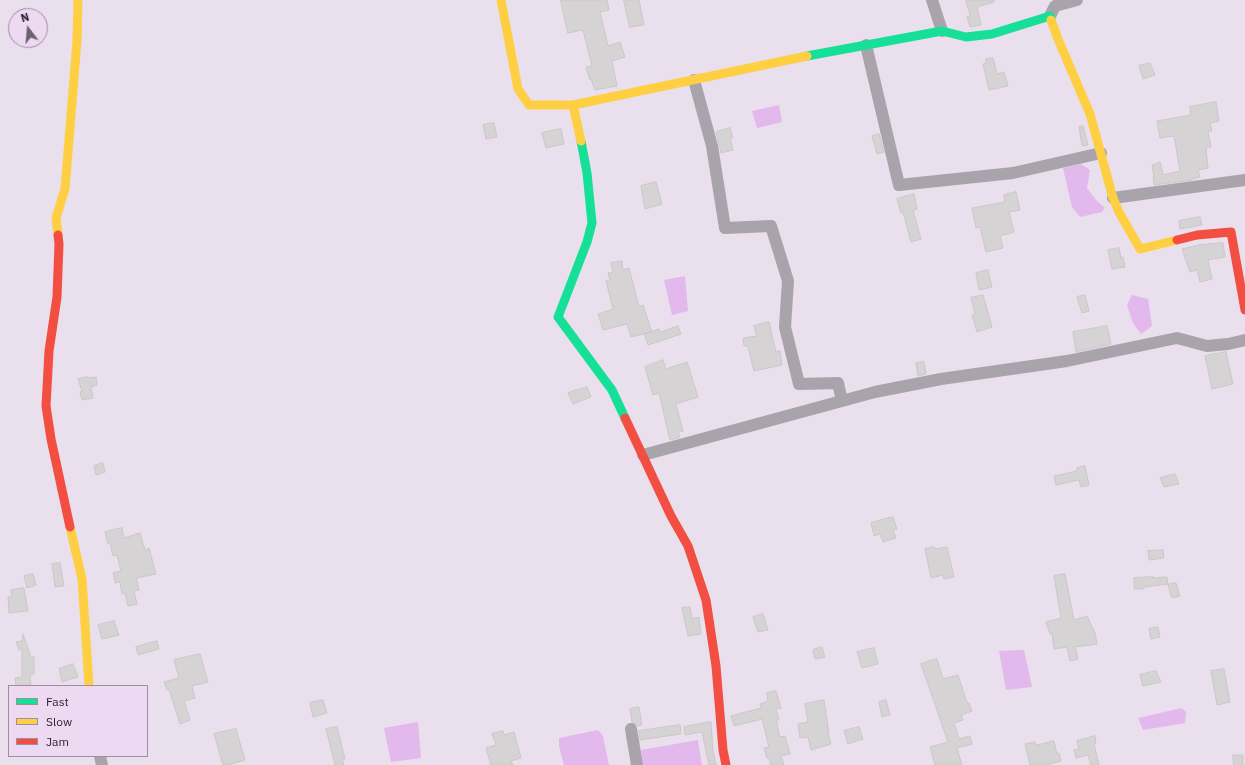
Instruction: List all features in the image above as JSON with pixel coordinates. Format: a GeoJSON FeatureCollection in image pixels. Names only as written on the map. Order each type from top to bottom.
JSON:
{"type":"FeatureCollection","features":[{"type":"Feature","properties":{"kind":"street"},"geometry":{"type":"LineString","coordinates":[[78,0],[76,57],[65,189],[56,218],[60,244],[57,297],[50,351],[46,406],[51,439],[82,579],[89,685]]}},
{"type":"Feature","properties":{"kind":"street"},"geometry":{"type":"LineString","coordinates":[[501,0],[518,89],[529,105],[573,105],[866,45],[942,31],[966,37],[992,34],[1050,16]]}},
{"type":"Feature","properties":{"kind":"street"},"geometry":{"type":"LineString","coordinates":[[932,0],[942,31]]}},
{"type":"Feature","properties":{"kind":"street"},"geometry":{"type":"LineString","coordinates":[[1077,0],[1055,6],[1050,16],[1058,39],[1090,114],[1118,212],[1140,249],[1197,235],[1230,232],[1245,310]]}},
{"type":"Feature","properties":{"kind":"street"},"geometry":{"type":"LineString","coordinates":[[866,45],[899,185],[1013,173],[1101,153]]}},
{"type":"Feature","properties":{"kind":"street"},"geometry":{"type":"LineString","coordinates":[[694,80],[712,146],[724,228],[771,226],[788,281],[785,327],[799,384],[838,383],[842,401]]}},
{"type":"Feature","properties":{"kind":"street"},"geometry":{"type":"LineString","coordinates":[[573,105],[587,173],[592,223],[587,242],[558,317],[612,390],[671,516],[688,546],[706,600],[716,666],[723,750],[726,765]]}},
{"type":"Feature","properties":{"kind":"street"},"geometry":{"type":"LineString","coordinates":[[1113,198],[1245,180]]}},
{"type":"Feature","properties":{"kind":"street"},"geometry":{"type":"LineString","coordinates":[[643,455],[875,392],[941,379],[1067,361],[1177,338],[1207,346],[1228,344],[1245,340]]}},
{"type":"Feature","properties":{"kind":"street"},"geometry":{"type":"LineString","coordinates":[[631,729],[637,765]]}},
{"type":"Feature","properties":{"kind":"shaded area"},"geometry":{"type":"Polygon","coordinates":[[[779,105],[782,122],[757,128],[752,111],[779,105]]]}},
{"type":"Feature","properties":{"kind":"shaded area"},"geometry":{"type":"Polygon","coordinates":[[[1081,164],[1090,170],[1087,188],[1096,200],[1105,208],[1102,212],[1080,217],[1072,207],[1063,168],[1081,164]]]}},
{"type":"Feature","properties":{"kind":"shaded area"},"geometry":{"type":"Polygon","coordinates":[[[685,276],[688,311],[672,315],[664,280],[685,276]]]}},
{"type":"Feature","properties":{"kind":"shaded area"},"geometry":{"type":"Polygon","coordinates":[[[1132,295],[1148,299],[1152,326],[1141,334],[1133,323],[1127,305],[1132,295]]]}},
{"type":"Feature","properties":{"kind":"shaded area"},"geometry":{"type":"Polygon","coordinates":[[[1024,650],[1032,687],[1006,690],[999,651],[1024,650]]]}},
{"type":"Feature","properties":{"kind":"shaded area"},"geometry":{"type":"Polygon","coordinates":[[[1182,708],[1186,712],[1185,723],[1143,730],[1138,718],[1182,708]]]}},
{"type":"Feature","properties":{"kind":"shaded area"},"geometry":{"type":"Polygon","coordinates":[[[418,722],[421,758],[391,762],[384,728],[418,722]]]}},
{"type":"Feature","properties":{"kind":"shaded area"},"geometry":{"type":"Polygon","coordinates":[[[598,730],[603,736],[609,765],[564,765],[559,746],[559,738],[598,730]]]}},
{"type":"Feature","properties":{"kind":"shaded area"},"geometry":{"type":"Polygon","coordinates":[[[698,740],[702,765],[643,765],[641,750],[698,740]]]}},
{"type":"Feature","properties":{"kind":"building"},"geometry":{"type":"Polygon","coordinates":[[[561,0],[607,0],[609,10],[600,12],[608,46],[620,42],[625,57],[612,61],[617,86],[595,90],[586,67],[592,66],[583,30],[568,33],[561,0]]]}},
{"type":"Feature","properties":{"kind":"building"},"geometry":{"type":"Polygon","coordinates":[[[624,0],[639,0],[644,25],[630,27],[624,0]]]}},
{"type":"Feature","properties":{"kind":"building"},"geometry":{"type":"Polygon","coordinates":[[[966,0],[994,0],[994,2],[977,7],[981,25],[970,27],[967,17],[970,16],[966,0]]]}},
{"type":"Feature","properties":{"kind":"building"},"geometry":{"type":"Polygon","coordinates":[[[993,58],[997,74],[1004,72],[1008,86],[989,90],[983,64],[986,63],[986,59],[993,58]]]}},
{"type":"Feature","properties":{"kind":"building"},"geometry":{"type":"Polygon","coordinates":[[[1150,63],[1155,75],[1143,79],[1139,66],[1150,63]]]}},
{"type":"Feature","properties":{"kind":"building"},"geometry":{"type":"Polygon","coordinates":[[[1216,102],[1219,121],[1210,123],[1212,131],[1208,131],[1211,147],[1206,148],[1208,168],[1198,170],[1200,177],[1192,180],[1154,185],[1152,165],[1160,162],[1163,175],[1180,171],[1174,136],[1160,138],[1157,121],[1191,115],[1190,107],[1216,102]]]}},
{"type":"Feature","properties":{"kind":"building"},"geometry":{"type":"Polygon","coordinates":[[[494,123],[497,137],[486,139],[483,125],[494,123]]]}},
{"type":"Feature","properties":{"kind":"building"},"geometry":{"type":"Polygon","coordinates":[[[1083,126],[1088,145],[1082,146],[1079,127],[1083,126]]]}},
{"type":"Feature","properties":{"kind":"building"},"geometry":{"type":"Polygon","coordinates":[[[730,128],[733,138],[730,138],[733,150],[721,153],[716,132],[730,128]]]}},
{"type":"Feature","properties":{"kind":"building"},"geometry":{"type":"Polygon","coordinates":[[[561,129],[564,144],[546,148],[542,133],[561,129]]]}},
{"type":"Feature","properties":{"kind":"building"},"geometry":{"type":"Polygon","coordinates":[[[879,134],[884,152],[877,154],[872,136],[879,134]]]}},
{"type":"Feature","properties":{"kind":"building"},"geometry":{"type":"Polygon","coordinates":[[[656,182],[662,204],[645,209],[641,186],[656,182]]]}},
{"type":"Feature","properties":{"kind":"building"},"geometry":{"type":"Polygon","coordinates":[[[1016,192],[1020,210],[1009,212],[1014,232],[1000,236],[1003,248],[986,252],[980,227],[976,228],[972,208],[1005,202],[1004,195],[1016,192]]]}},
{"type":"Feature","properties":{"kind":"building"},"geometry":{"type":"Polygon","coordinates":[[[914,194],[917,209],[913,210],[921,239],[911,242],[903,212],[901,213],[897,199],[914,194]]]}},
{"type":"Feature","properties":{"kind":"building"},"geometry":{"type":"Polygon","coordinates":[[[1200,217],[1202,225],[1180,229],[1179,221],[1200,217]]]}},
{"type":"Feature","properties":{"kind":"building"},"geometry":{"type":"Polygon","coordinates":[[[1223,243],[1225,257],[1208,260],[1212,279],[1200,282],[1197,270],[1190,272],[1182,249],[1199,245],[1223,243]]]}},
{"type":"Feature","properties":{"kind":"building"},"geometry":{"type":"Polygon","coordinates":[[[1119,248],[1125,267],[1112,269],[1108,250],[1119,248]]]}},
{"type":"Feature","properties":{"kind":"building"},"geometry":{"type":"Polygon","coordinates":[[[622,261],[623,270],[629,268],[639,307],[643,305],[652,332],[631,337],[627,324],[603,330],[598,314],[613,309],[606,281],[610,280],[608,273],[613,272],[611,263],[622,261]]]}},
{"type":"Feature","properties":{"kind":"building"},"geometry":{"type":"Polygon","coordinates":[[[988,270],[992,287],[979,290],[976,273],[988,270]]]}},
{"type":"Feature","properties":{"kind":"building"},"geometry":{"type":"Polygon","coordinates":[[[983,295],[992,327],[977,332],[972,315],[975,314],[971,298],[983,295]]]}},
{"type":"Feature","properties":{"kind":"building"},"geometry":{"type":"Polygon","coordinates":[[[1085,295],[1089,311],[1082,313],[1077,297],[1085,295]]]}},
{"type":"Feature","properties":{"kind":"building"},"geometry":{"type":"Polygon","coordinates":[[[769,322],[776,352],[780,351],[782,365],[754,371],[748,346],[744,346],[743,338],[757,336],[754,326],[769,322]]]}},
{"type":"Feature","properties":{"kind":"building"},"geometry":{"type":"Polygon","coordinates":[[[678,326],[681,334],[648,345],[644,334],[659,329],[660,332],[678,326]]]}},
{"type":"Feature","properties":{"kind":"building"},"geometry":{"type":"Polygon","coordinates":[[[1107,326],[1111,344],[1076,352],[1073,332],[1107,326]]]}},
{"type":"Feature","properties":{"kind":"building"},"geometry":{"type":"Polygon","coordinates":[[[1226,352],[1233,384],[1212,389],[1205,356],[1226,352]]]}},
{"type":"Feature","properties":{"kind":"building"},"geometry":{"type":"Polygon","coordinates":[[[663,360],[666,369],[687,362],[698,397],[676,404],[683,431],[678,432],[680,437],[670,440],[659,393],[653,395],[645,367],[663,360]]]}},
{"type":"Feature","properties":{"kind":"building"},"geometry":{"type":"Polygon","coordinates":[[[924,362],[926,374],[918,376],[916,363],[924,362]]]}},
{"type":"Feature","properties":{"kind":"building"},"geometry":{"type":"Polygon","coordinates":[[[96,377],[97,385],[91,387],[93,398],[82,400],[80,392],[82,391],[78,379],[96,377]]]}},
{"type":"Feature","properties":{"kind":"building"},"geometry":{"type":"Polygon","coordinates":[[[587,387],[591,397],[573,404],[568,393],[587,387]]]}},
{"type":"Feature","properties":{"kind":"building"},"geometry":{"type":"Polygon","coordinates":[[[103,463],[105,472],[96,475],[94,466],[103,463]]]}},
{"type":"Feature","properties":{"kind":"building"},"geometry":{"type":"Polygon","coordinates":[[[1085,466],[1089,485],[1081,487],[1079,480],[1056,485],[1054,476],[1077,471],[1077,468],[1085,466]]]}},
{"type":"Feature","properties":{"kind":"building"},"geometry":{"type":"Polygon","coordinates":[[[1175,474],[1179,484],[1164,487],[1160,478],[1175,474]]]}},
{"type":"Feature","properties":{"kind":"building"},"geometry":{"type":"Polygon","coordinates":[[[893,517],[897,529],[893,530],[896,538],[883,542],[880,534],[874,536],[871,523],[893,517]]]}},
{"type":"Feature","properties":{"kind":"building"},"geometry":{"type":"Polygon","coordinates":[[[122,528],[124,538],[140,533],[145,550],[149,548],[156,574],[136,578],[139,590],[134,591],[137,604],[128,606],[125,593],[122,594],[120,582],[115,583],[113,573],[121,571],[117,555],[113,556],[110,543],[108,544],[105,532],[122,528]]]}},
{"type":"Feature","properties":{"kind":"building"},"geometry":{"type":"Polygon","coordinates":[[[934,547],[935,549],[947,547],[954,577],[944,579],[943,575],[931,578],[925,549],[934,547]]]}},
{"type":"Feature","properties":{"kind":"building"},"geometry":{"type":"Polygon","coordinates":[[[1163,550],[1164,558],[1149,560],[1148,551],[1163,550]]]}},
{"type":"Feature","properties":{"kind":"building"},"geometry":{"type":"Polygon","coordinates":[[[60,563],[64,586],[55,587],[52,564],[60,563]]]}},
{"type":"Feature","properties":{"kind":"building"},"geometry":{"type":"Polygon","coordinates":[[[33,574],[36,585],[27,588],[24,576],[33,574]]]}},
{"type":"Feature","properties":{"kind":"building"},"geometry":{"type":"Polygon","coordinates":[[[1065,574],[1074,620],[1087,616],[1095,633],[1097,644],[1075,647],[1078,659],[1070,661],[1067,647],[1054,649],[1052,634],[1050,634],[1046,622],[1061,618],[1054,576],[1065,574]]]}},
{"type":"Feature","properties":{"kind":"building"},"geometry":{"type":"Polygon","coordinates":[[[1167,577],[1168,584],[1144,587],[1144,589],[1134,589],[1134,578],[1167,577]]]}},
{"type":"Feature","properties":{"kind":"building"},"geometry":{"type":"Polygon","coordinates":[[[1176,583],[1180,596],[1172,598],[1168,585],[1176,583]]]}},
{"type":"Feature","properties":{"kind":"building"},"geometry":{"type":"Polygon","coordinates":[[[24,588],[28,611],[9,613],[8,597],[12,596],[11,590],[24,588]]]}},
{"type":"Feature","properties":{"kind":"building"},"geometry":{"type":"Polygon","coordinates":[[[690,607],[692,619],[699,617],[701,634],[688,636],[682,608],[690,607]]]}},
{"type":"Feature","properties":{"kind":"building"},"geometry":{"type":"Polygon","coordinates":[[[763,614],[768,630],[758,632],[753,617],[763,614]]]}},
{"type":"Feature","properties":{"kind":"building"},"geometry":{"type":"Polygon","coordinates":[[[114,621],[119,635],[102,639],[98,625],[114,621]]]}},
{"type":"Feature","properties":{"kind":"building"},"geometry":{"type":"Polygon","coordinates":[[[1158,627],[1160,637],[1151,639],[1149,629],[1158,627]]]}},
{"type":"Feature","properties":{"kind":"building"},"geometry":{"type":"Polygon","coordinates":[[[23,634],[31,657],[34,657],[34,674],[30,674],[31,685],[16,685],[15,678],[22,677],[22,649],[19,650],[16,642],[22,641],[23,634]]]}},
{"type":"Feature","properties":{"kind":"building"},"geometry":{"type":"Polygon","coordinates":[[[157,641],[159,649],[138,655],[136,647],[157,641]]]}},
{"type":"Feature","properties":{"kind":"building"},"geometry":{"type":"Polygon","coordinates":[[[822,647],[825,657],[815,659],[813,650],[822,647]]]}},
{"type":"Feature","properties":{"kind":"building"},"geometry":{"type":"Polygon","coordinates":[[[874,648],[878,664],[862,668],[857,652],[874,648]]]}},
{"type":"Feature","properties":{"kind":"building"},"geometry":{"type":"Polygon","coordinates":[[[200,654],[208,682],[192,686],[195,698],[184,701],[190,720],[180,724],[169,689],[167,690],[164,682],[179,678],[174,660],[200,654]]]}},
{"type":"Feature","properties":{"kind":"building"},"geometry":{"type":"Polygon","coordinates":[[[937,659],[943,679],[958,675],[967,703],[969,703],[972,711],[961,715],[963,720],[954,723],[959,739],[970,736],[972,744],[957,748],[962,765],[935,765],[930,747],[948,742],[921,664],[937,659]]]}},
{"type":"Feature","properties":{"kind":"building"},"geometry":{"type":"Polygon","coordinates":[[[73,664],[78,677],[62,682],[59,669],[73,664]]]}},
{"type":"Feature","properties":{"kind":"building"},"geometry":{"type":"Polygon","coordinates":[[[1224,669],[1230,702],[1217,705],[1211,671],[1224,669]]]}},
{"type":"Feature","properties":{"kind":"building"},"geometry":{"type":"Polygon","coordinates":[[[1156,671],[1161,682],[1143,686],[1140,675],[1156,671]]]}},
{"type":"Feature","properties":{"kind":"building"},"geometry":{"type":"Polygon","coordinates":[[[776,691],[781,708],[776,709],[779,720],[776,720],[780,737],[785,736],[790,754],[781,756],[784,765],[771,765],[769,758],[767,758],[764,748],[769,747],[762,719],[734,726],[731,716],[761,708],[760,704],[768,701],[767,693],[776,691]]]}},
{"type":"Feature","properties":{"kind":"building"},"geometry":{"type":"Polygon","coordinates":[[[323,700],[327,713],[313,717],[310,703],[323,700]]]}},
{"type":"Feature","properties":{"kind":"building"},"geometry":{"type":"Polygon","coordinates":[[[824,700],[828,734],[831,744],[811,750],[808,737],[800,738],[798,724],[808,722],[805,704],[824,700]]]}},
{"type":"Feature","properties":{"kind":"building"},"geometry":{"type":"Polygon","coordinates":[[[886,700],[890,715],[882,717],[879,702],[886,700]]]}},
{"type":"Feature","properties":{"kind":"building"},"geometry":{"type":"Polygon","coordinates":[[[639,707],[642,725],[638,726],[632,722],[630,709],[639,707]]]}},
{"type":"Feature","properties":{"kind":"building"},"geometry":{"type":"Polygon","coordinates":[[[711,722],[713,751],[716,765],[709,765],[702,732],[685,735],[684,727],[711,722]]]}},
{"type":"Feature","properties":{"kind":"building"},"geometry":{"type":"Polygon","coordinates":[[[680,725],[681,734],[640,740],[639,731],[680,725]]]}},
{"type":"Feature","properties":{"kind":"building"},"geometry":{"type":"Polygon","coordinates":[[[337,727],[345,759],[342,759],[344,765],[335,765],[326,729],[337,727]]]}},
{"type":"Feature","properties":{"kind":"building"},"geometry":{"type":"Polygon","coordinates":[[[859,727],[863,739],[848,744],[844,731],[859,727]]]}},
{"type":"Feature","properties":{"kind":"building"},"geometry":{"type":"Polygon","coordinates":[[[236,729],[245,760],[231,764],[232,765],[223,765],[214,734],[236,729]]]}},
{"type":"Feature","properties":{"kind":"building"},"geometry":{"type":"Polygon","coordinates":[[[503,731],[504,735],[514,732],[521,758],[511,761],[513,765],[491,765],[486,748],[496,745],[492,734],[503,731]]]}},
{"type":"Feature","properties":{"kind":"building"},"geometry":{"type":"Polygon","coordinates":[[[1095,736],[1096,743],[1094,744],[1099,765],[1091,765],[1088,755],[1076,758],[1074,750],[1079,749],[1077,741],[1095,736]]]}},
{"type":"Feature","properties":{"kind":"building"},"geometry":{"type":"Polygon","coordinates":[[[1054,741],[1057,754],[1059,753],[1061,761],[1046,765],[1030,765],[1025,744],[1035,742],[1036,745],[1054,741]]]}},
{"type":"Feature","properties":{"kind":"building"},"geometry":{"type":"Polygon","coordinates":[[[1233,755],[1243,755],[1243,765],[1234,765],[1233,755]]]}},
{"type":"Feature","properties":{"kind":"traffic: fast"},"geometry":{"type":"LineString","coordinates":[[807,56],[942,31],[966,37],[992,34],[1050,16],[1051,20]]}},
{"type":"Feature","properties":{"kind":"traffic: fast"},"geometry":{"type":"LineString","coordinates":[[581,141],[587,173],[592,223],[587,242],[558,317],[612,390],[625,418]]}},
{"type":"Feature","properties":{"kind":"traffic: slow"},"geometry":{"type":"LineString","coordinates":[[58,235],[56,218],[65,189],[77,41],[78,0]]}},
{"type":"Feature","properties":{"kind":"traffic: slow"},"geometry":{"type":"LineString","coordinates":[[501,0],[518,89],[529,105],[573,105],[581,141]]}},
{"type":"Feature","properties":{"kind":"traffic: slow"},"geometry":{"type":"LineString","coordinates":[[1051,20],[1090,114],[1113,198],[1119,212],[1140,249],[1177,240]]}},
{"type":"Feature","properties":{"kind":"traffic: slow"},"geometry":{"type":"LineString","coordinates":[[573,105],[807,56]]}},
{"type":"Feature","properties":{"kind":"traffic: slow"},"geometry":{"type":"LineString","coordinates":[[70,527],[82,579],[89,685]]}},
{"type":"Feature","properties":{"kind":"traffic: jam"},"geometry":{"type":"LineString","coordinates":[[1177,240],[1197,235],[1231,232],[1245,310]]}},
{"type":"Feature","properties":{"kind":"traffic: jam"},"geometry":{"type":"LineString","coordinates":[[58,235],[57,297],[49,351],[46,406],[51,439],[70,527]]}},
{"type":"Feature","properties":{"kind":"traffic: jam"},"geometry":{"type":"LineString","coordinates":[[625,418],[671,516],[688,546],[706,600],[716,666],[723,750],[726,765]]}}]}
